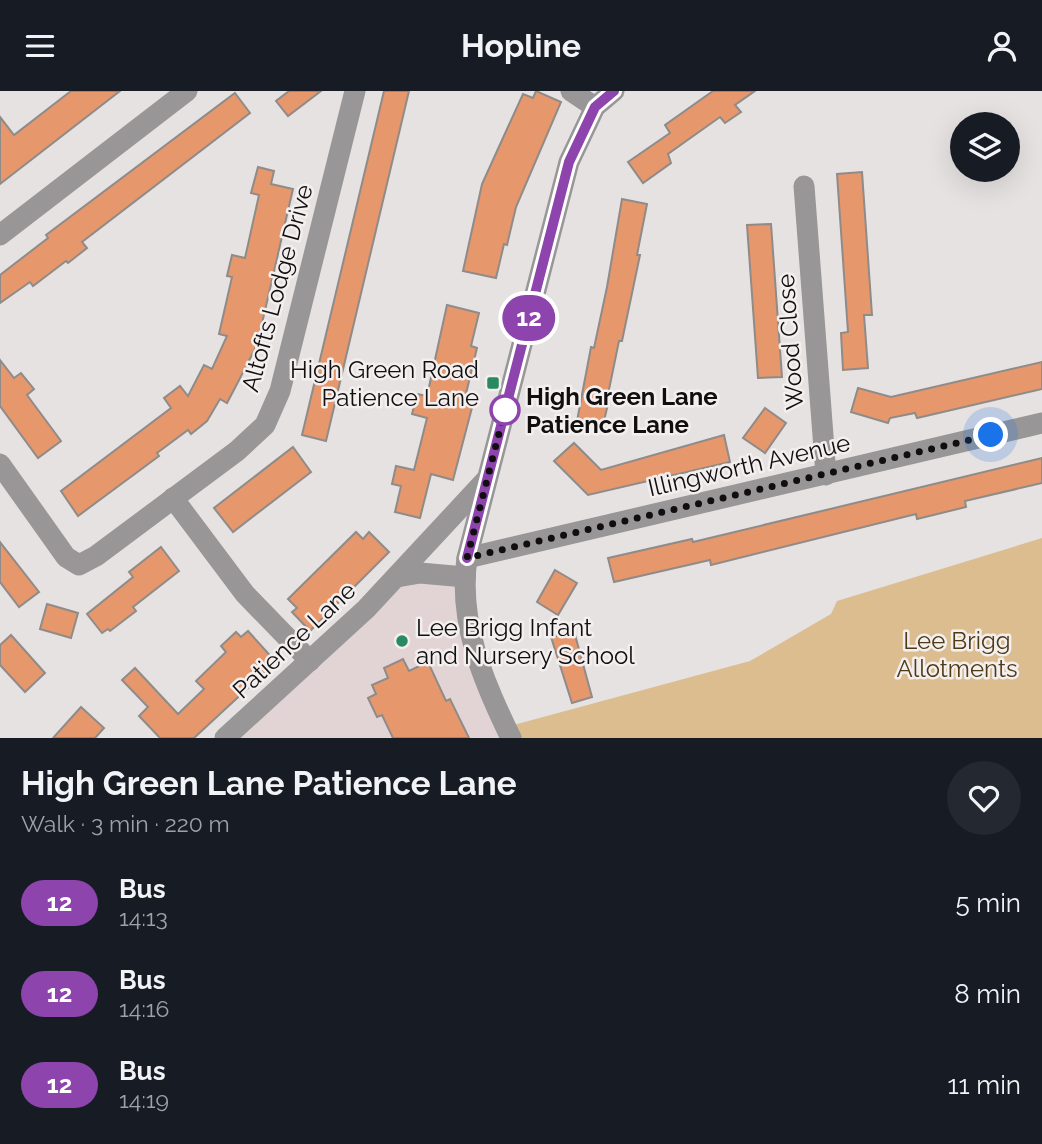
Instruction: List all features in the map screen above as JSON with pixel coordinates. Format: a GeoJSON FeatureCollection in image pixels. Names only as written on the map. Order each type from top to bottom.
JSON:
{"type":"FeatureCollection","features":[{"type":"Feature","properties":{"kind":"street"},"geometry":{"type":"LineString","coordinates":[[0,235],[187,91]]}},
{"type":"Feature","properties":{"kind":"street","name":"Altofts Lodge Drive"},"geometry":{"type":"LineString","coordinates":[[0,464],[66,557],[79,565],[96,556],[237,451],[265,425],[280,391],[355,91]]}},
{"type":"Feature","properties":{"kind":"street"},"geometry":{"type":"LineString","coordinates":[[571,91],[595,107]]}},
{"type":"Feature","properties":{"kind":"street"},"geometry":{"type":"LineString","coordinates":[[511,738],[477,661],[468,627],[466,567],[569,162],[595,107],[614,91]]}},
{"type":"Feature","properties":{"kind":"street","name":"Wood Close"},"geometry":{"type":"LineString","coordinates":[[799,199],[826,475]]}},
{"type":"Feature","properties":{"kind":"street","name":"Illingworth Avenue"},"geometry":{"type":"LineString","coordinates":[[466,567],[1042,423]]}},
{"type":"Feature","properties":{"kind":"street","name":"Patience Lane"},"geometry":{"type":"LineString","coordinates":[[225,738],[397,577],[487,480]]}},
{"type":"Feature","properties":{"kind":"street"},"geometry":{"type":"LineString","coordinates":[[173,498],[245,594],[310,661]]}},
{"type":"Feature","properties":{"kind":"street"},"geometry":{"type":"LineString","coordinates":[[397,577],[466,567]]}},
{"type":"Feature","properties":{"kind":"shaded area","name":"Lee Brigg Infant and Nursery School"},"geometry":{"type":"Polygon","coordinates":[[[397,577],[465,577],[511,738],[225,738],[397,577]]]}},
{"type":"Feature","properties":{"kind":"green space","name":"Lee Brigg Allotments"},"geometry":{"type":"Polygon","coordinates":[[[1042,538],[1042,738],[511,738],[506,727],[750,661],[831,614],[837,601],[1042,538]]]}},
{"type":"Feature","properties":{"kind":"building"},"geometry":{"type":"Polygon","coordinates":[[[71,91],[120,91],[0,184],[0,117],[14,135],[71,91]]]}},
{"type":"Feature","properties":{"kind":"building"},"geometry":{"type":"Polygon","coordinates":[[[289,91],[321,91],[288,116],[276,101],[289,91]]]}},
{"type":"Feature","properties":{"kind":"building"},"geometry":{"type":"Polygon","coordinates":[[[384,91],[409,91],[326,441],[302,435],[384,91]]]}},
{"type":"Feature","properties":{"kind":"building"},"geometry":{"type":"Polygon","coordinates":[[[536,91],[561,102],[516,207],[496,278],[463,271],[482,184],[523,94],[533,98],[536,91]]]}},
{"type":"Feature","properties":{"kind":"building"},"geometry":{"type":"Polygon","coordinates":[[[713,91],[755,91],[735,105],[741,112],[725,123],[720,117],[668,154],[671,163],[643,183],[628,162],[670,133],[665,125],[713,91]]]}},
{"type":"Feature","properties":{"kind":"building"},"geometry":{"type":"Polygon","coordinates":[[[235,93],[250,113],[82,242],[87,248],[68,263],[66,261],[33,286],[30,282],[0,303],[0,275],[48,238],[46,235],[235,93]]]}},
{"type":"Feature","properties":{"kind":"building"},"geometry":{"type":"Polygon","coordinates":[[[258,167],[274,171],[271,184],[293,189],[257,345],[237,384],[227,403],[220,399],[207,421],[191,434],[188,430],[157,453],[159,456],[78,516],[61,491],[171,408],[164,398],[180,386],[188,396],[204,365],[212,369],[227,336],[219,334],[232,277],[227,276],[232,255],[245,258],[259,195],[251,193],[258,167]]]}},
{"type":"Feature","properties":{"kind":"building"},"geometry":{"type":"Polygon","coordinates":[[[862,172],[872,315],[864,315],[868,368],[843,370],[841,333],[848,332],[837,174],[862,172]]]}},
{"type":"Feature","properties":{"kind":"building"},"geometry":{"type":"Polygon","coordinates":[[[622,199],[647,204],[637,255],[640,255],[622,341],[619,341],[603,425],[577,421],[591,347],[594,348],[607,287],[622,199]]]}},
{"type":"Feature","properties":{"kind":"building"},"geometry":{"type":"Polygon","coordinates":[[[771,224],[782,377],[758,378],[747,225],[771,224]]]}},
{"type":"Feature","properties":{"kind":"building"},"geometry":{"type":"Polygon","coordinates":[[[447,305],[479,313],[471,346],[477,348],[465,398],[474,400],[453,480],[431,474],[420,518],[395,512],[401,486],[392,484],[396,466],[414,470],[427,418],[412,414],[417,394],[427,396],[447,305]]]}},
{"type":"Feature","properties":{"kind":"building"},"geometry":{"type":"Polygon","coordinates":[[[0,360],[14,378],[21,373],[34,389],[27,395],[61,441],[38,458],[0,406],[0,360]]]}},
{"type":"Feature","properties":{"kind":"building"},"geometry":{"type":"Polygon","coordinates":[[[1042,362],[1042,389],[917,418],[915,413],[890,418],[888,423],[851,412],[858,388],[891,397],[1042,362]]]}},
{"type":"Feature","properties":{"kind":"building"},"geometry":{"type":"Polygon","coordinates":[[[765,408],[786,423],[765,453],[743,438],[765,408]]]}},
{"type":"Feature","properties":{"kind":"building"},"geometry":{"type":"Polygon","coordinates":[[[724,435],[730,462],[588,495],[554,461],[574,443],[601,470],[724,435]]]}},
{"type":"Feature","properties":{"kind":"building"},"geometry":{"type":"Polygon","coordinates":[[[293,447],[311,472],[233,532],[214,508],[293,447]]]}},
{"type":"Feature","properties":{"kind":"building"},"geometry":{"type":"Polygon","coordinates":[[[1042,458],[1042,483],[965,501],[966,507],[917,519],[916,514],[711,565],[710,560],[614,582],[608,558],[692,539],[693,542],[1042,458]]]}},
{"type":"Feature","properties":{"kind":"building"},"geometry":{"type":"Polygon","coordinates":[[[356,532],[363,539],[369,532],[389,552],[310,631],[292,612],[297,608],[288,599],[356,532]]]}},
{"type":"Feature","properties":{"kind":"building"},"geometry":{"type":"Polygon","coordinates":[[[0,542],[39,592],[19,607],[0,582],[0,542]]]}},
{"type":"Feature","properties":{"kind":"building"},"geometry":{"type":"Polygon","coordinates":[[[161,547],[179,571],[133,607],[136,611],[110,631],[108,629],[102,633],[87,614],[133,577],[129,572],[161,547]]]}},
{"type":"Feature","properties":{"kind":"building"},"geometry":{"type":"Polygon","coordinates":[[[555,570],[577,583],[558,615],[537,602],[555,570]]]}},
{"type":"Feature","properties":{"kind":"building"},"geometry":{"type":"Polygon","coordinates":[[[47,604],[78,613],[71,638],[40,629],[47,604]]]}},
{"type":"Feature","properties":{"kind":"building"},"geometry":{"type":"Polygon","coordinates":[[[248,631],[276,662],[194,738],[160,738],[139,716],[148,707],[122,680],[135,668],[178,714],[204,689],[196,681],[226,652],[221,646],[236,632],[241,637],[248,631]]]}},
{"type":"Feature","properties":{"kind":"building"},"geometry":{"type":"Polygon","coordinates":[[[574,631],[592,697],[572,703],[551,637],[574,631]]]}},
{"type":"Feature","properties":{"kind":"building"},"geometry":{"type":"Polygon","coordinates":[[[11,635],[45,673],[25,692],[0,665],[0,645],[11,635]]]}},
{"type":"Feature","properties":{"kind":"building"},"geometry":{"type":"Polygon","coordinates":[[[403,659],[409,671],[428,662],[446,701],[450,699],[469,738],[393,738],[382,715],[377,717],[368,698],[376,694],[372,685],[388,678],[384,668],[403,659]]]}},
{"type":"Feature","properties":{"kind":"building"},"geometry":{"type":"Polygon","coordinates":[[[81,707],[104,728],[95,738],[53,738],[81,707]]]}},
{"type":"Feature","properties":{"kind":"bus line","name":"12"},"geometry":{"type":"LineString","coordinates":[[467,558],[569,162],[595,107],[614,91]]}},
{"type":"Feature","properties":{"kind":"place","name":"High Green Road Patience Lane"},"geometry":{"type":"Point","coordinates":[493,383]}},
{"type":"Feature","properties":{"kind":"place","name":"High Green Lane Patience Lane"},"geometry":{"type":"Point","coordinates":[505,410]}},
{"type":"Feature","properties":{"kind":"place","name":"Lee Brigg Infant and Nursery School"},"geometry":{"type":"Point","coordinates":[402,641]}},
{"type":"Feature","properties":{"kind":"route"},"geometry":{"type":"LineString","coordinates":[[505,410],[467,558],[991,435]]}}]}
